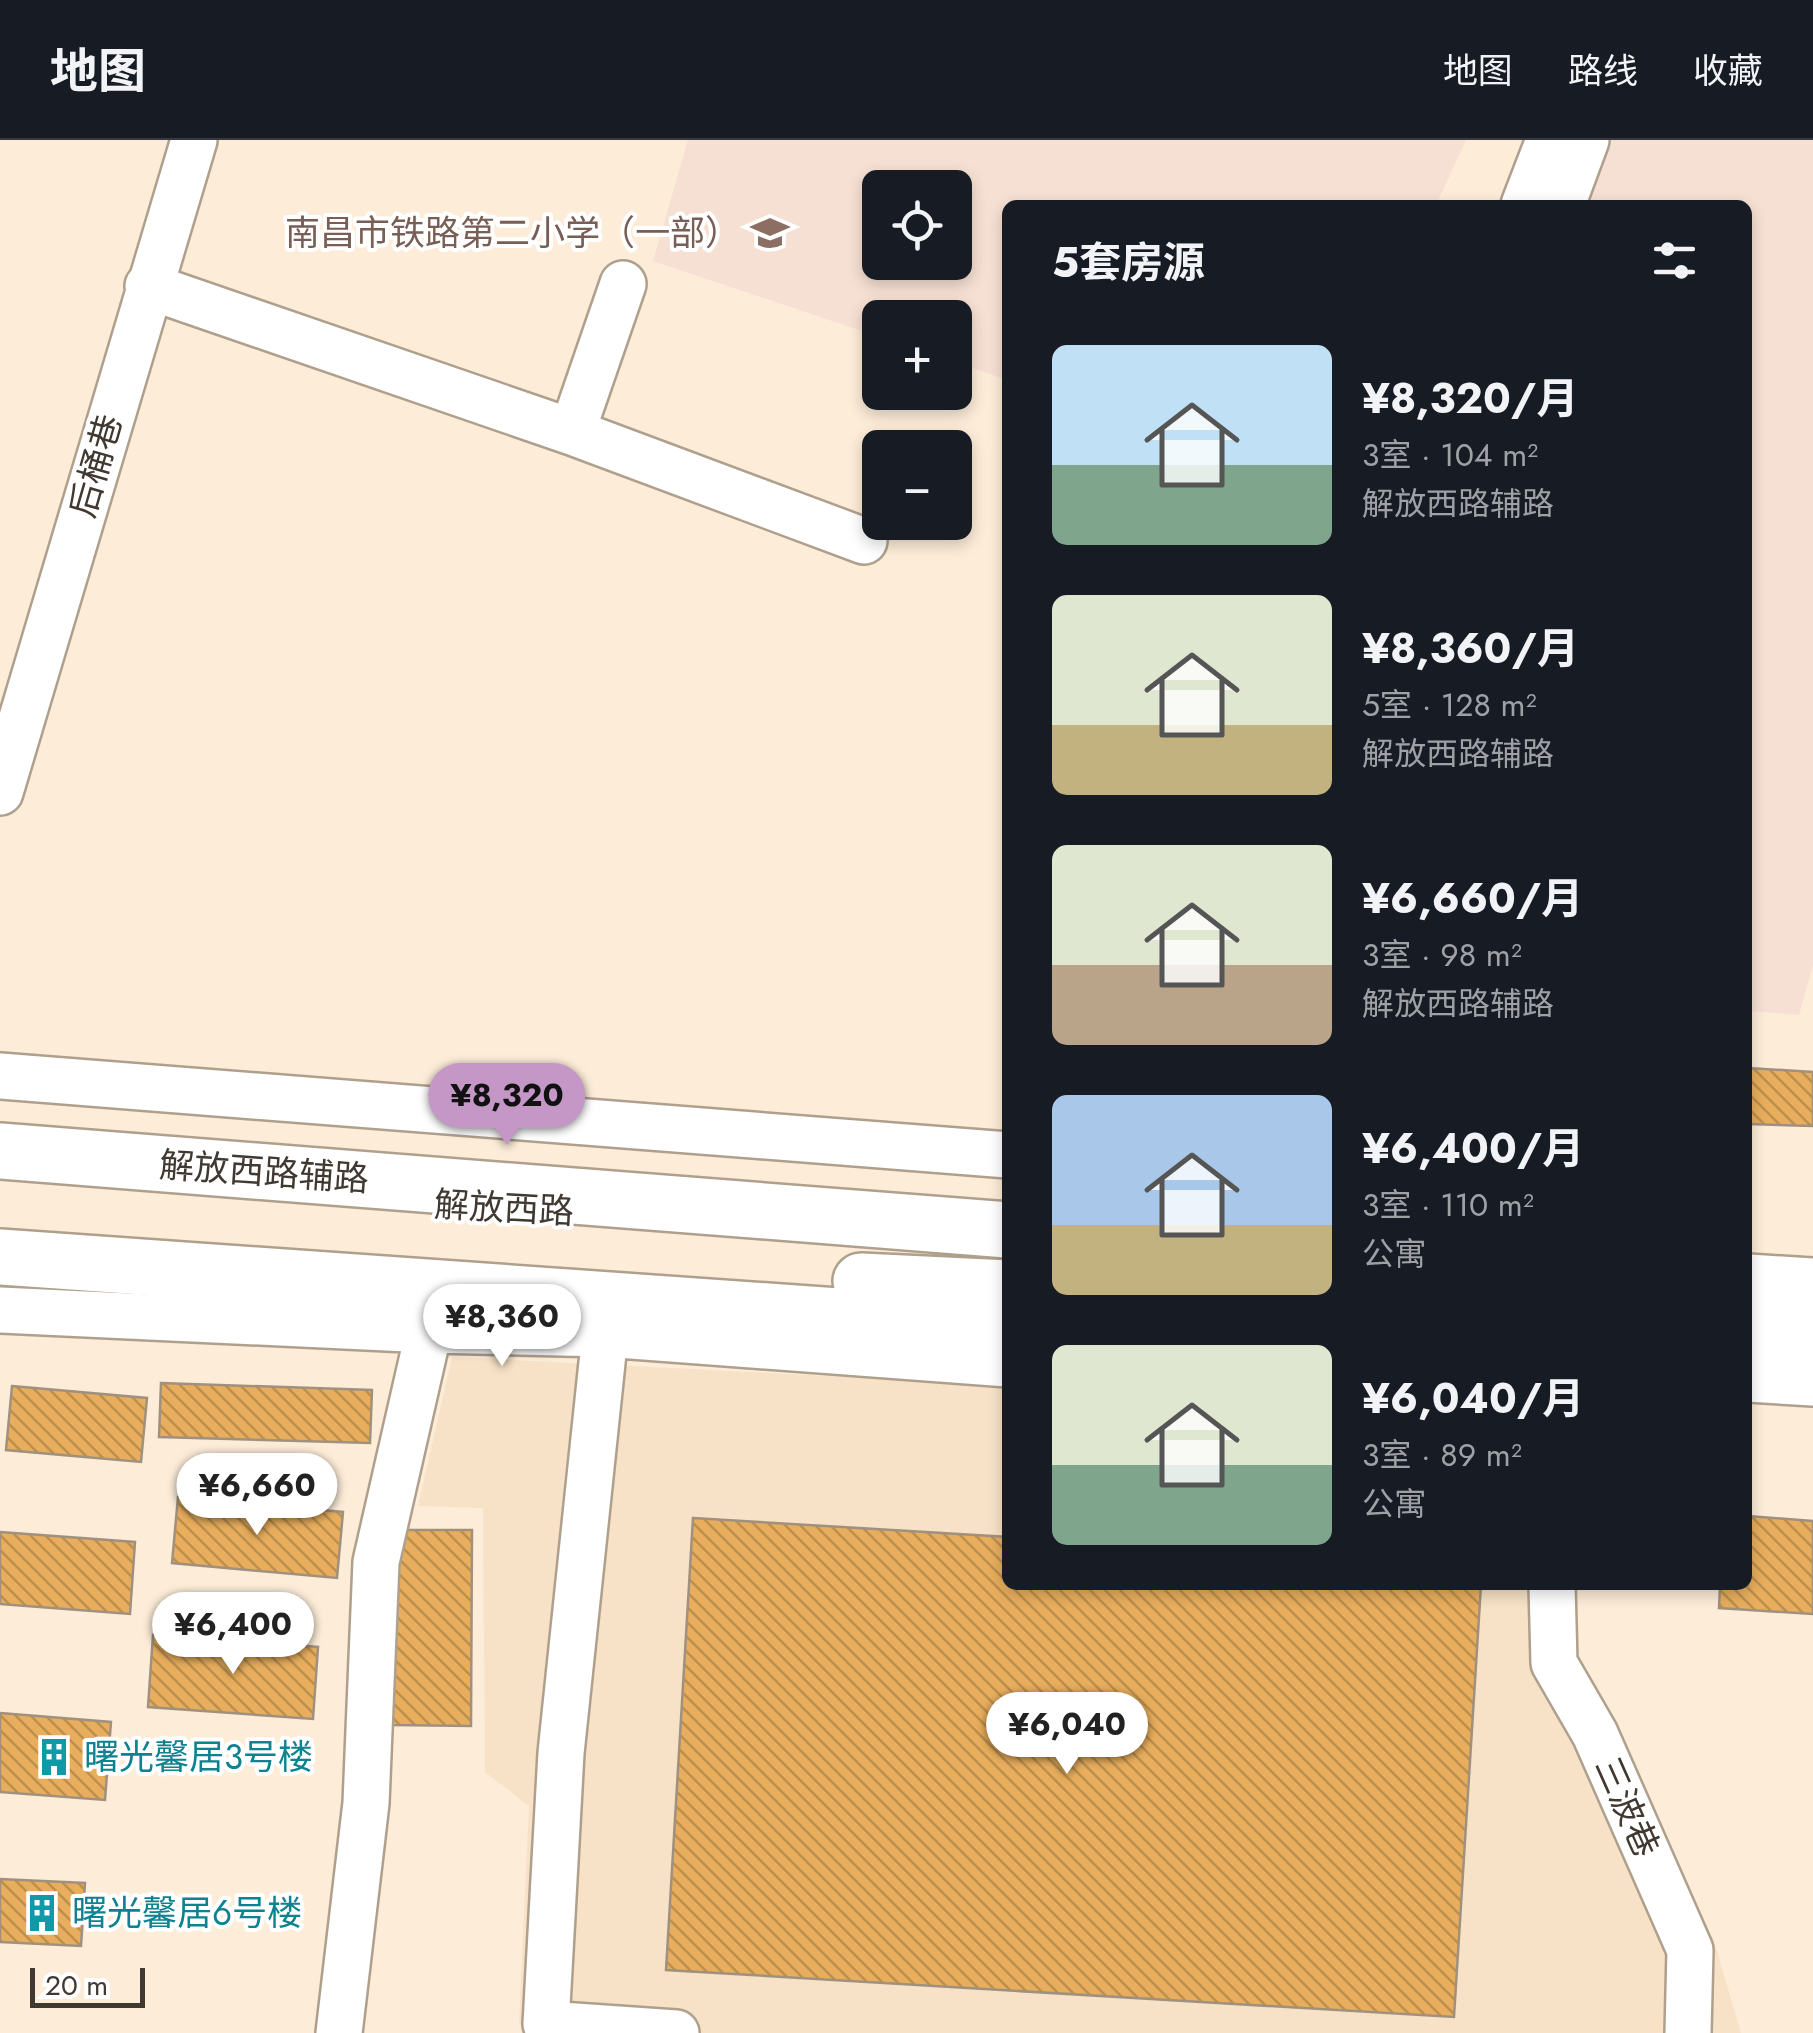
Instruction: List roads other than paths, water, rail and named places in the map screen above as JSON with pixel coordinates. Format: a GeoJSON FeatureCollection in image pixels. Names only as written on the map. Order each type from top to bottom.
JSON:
{"type":"FeatureCollection","features":[{"type":"Feature","properties":{"kind":"main road","name":"解放西路辅路"},"geometry":{"type":"LineString","coordinates":[[0,1151],[1002,1230]]}},
{"type":"Feature","properties":{"kind":"main road","name":"解放西路"},"geometry":{"type":"LineString","coordinates":[[0,1178],[1002,1238]]}},
{"type":"Feature","properties":{"kind":"main road","name":"解放西路"},"geometry":{"type":"LineString","coordinates":[[0,1230],[379,1257],[1002,1288]]}},
{"type":"Feature","properties":{"kind":"main road"},"geometry":{"type":"LineString","coordinates":[[0,1257],[1002,1328]]}},
{"type":"Feature","properties":{"kind":"main road"},"geometry":{"type":"LineString","coordinates":[[1752,1282],[1813,1286]]}},
{"type":"Feature","properties":{"kind":"main road"},"geometry":{"type":"LineString","coordinates":[[1752,1329],[1813,1333]]}},
{"type":"Feature","properties":{"kind":"main road"},"geometry":{"type":"LineString","coordinates":[[1752,1374],[1813,1378]]}},
{"type":"Feature","properties":{"kind":"street","name":"后桶巷"},"geometry":{"type":"LineString","coordinates":[[0,792],[194,140]]}},
{"type":"Feature","properties":{"kind":"street"},"geometry":{"type":"LineString","coordinates":[[1526,200],[1549,140]]}},
{"type":"Feature","properties":{"kind":"street"},"geometry":{"type":"LineString","coordinates":[[1564,200],[1586,140]]}},
{"type":"Feature","properties":{"kind":"street"},"geometry":{"type":"LineString","coordinates":[[572,432],[622,284]]}},
{"type":"Feature","properties":{"kind":"street"},"geometry":{"type":"LineString","coordinates":[[148,286],[572,432],[864,542]]}},
{"type":"Feature","properties":{"kind":"street"},"geometry":{"type":"LineString","coordinates":[[0,1076],[1002,1156]]}},
{"type":"Feature","properties":{"kind":"street"},"geometry":{"type":"LineString","coordinates":[[0,1310],[428,1330],[605,1334],[1002,1364]]}},
{"type":"Feature","properties":{"kind":"street"},"geometry":{"type":"LineString","coordinates":[[338,2033],[366,1803],[376,1562],[428,1330]]}},
{"type":"Feature","properties":{"kind":"street"},"geometry":{"type":"LineString","coordinates":[[605,1334],[561,1754],[546,2024],[676,2033]]}},
{"type":"Feature","properties":{"kind":"street","name":"三波巷"},"geometry":{"type":"LineString","coordinates":[[1552,1590],[1554,1663],[1595,1734],[1690,1950],[1688,2033]]}},
{"type":"Feature","properties":{"kind":"place","name":"南昌市铁路第二小学（一部）"},"geometry":{"type":"Point","coordinates":[770,233]}},
{"type":"Feature","properties":{"kind":"place","name":"曙光馨居3号楼"},"geometry":{"type":"Point","coordinates":[54,1757]}},
{"type":"Feature","properties":{"kind":"place","name":"曙光馨居6号楼"},"geometry":{"type":"Point","coordinates":[42,1913]}}]}
